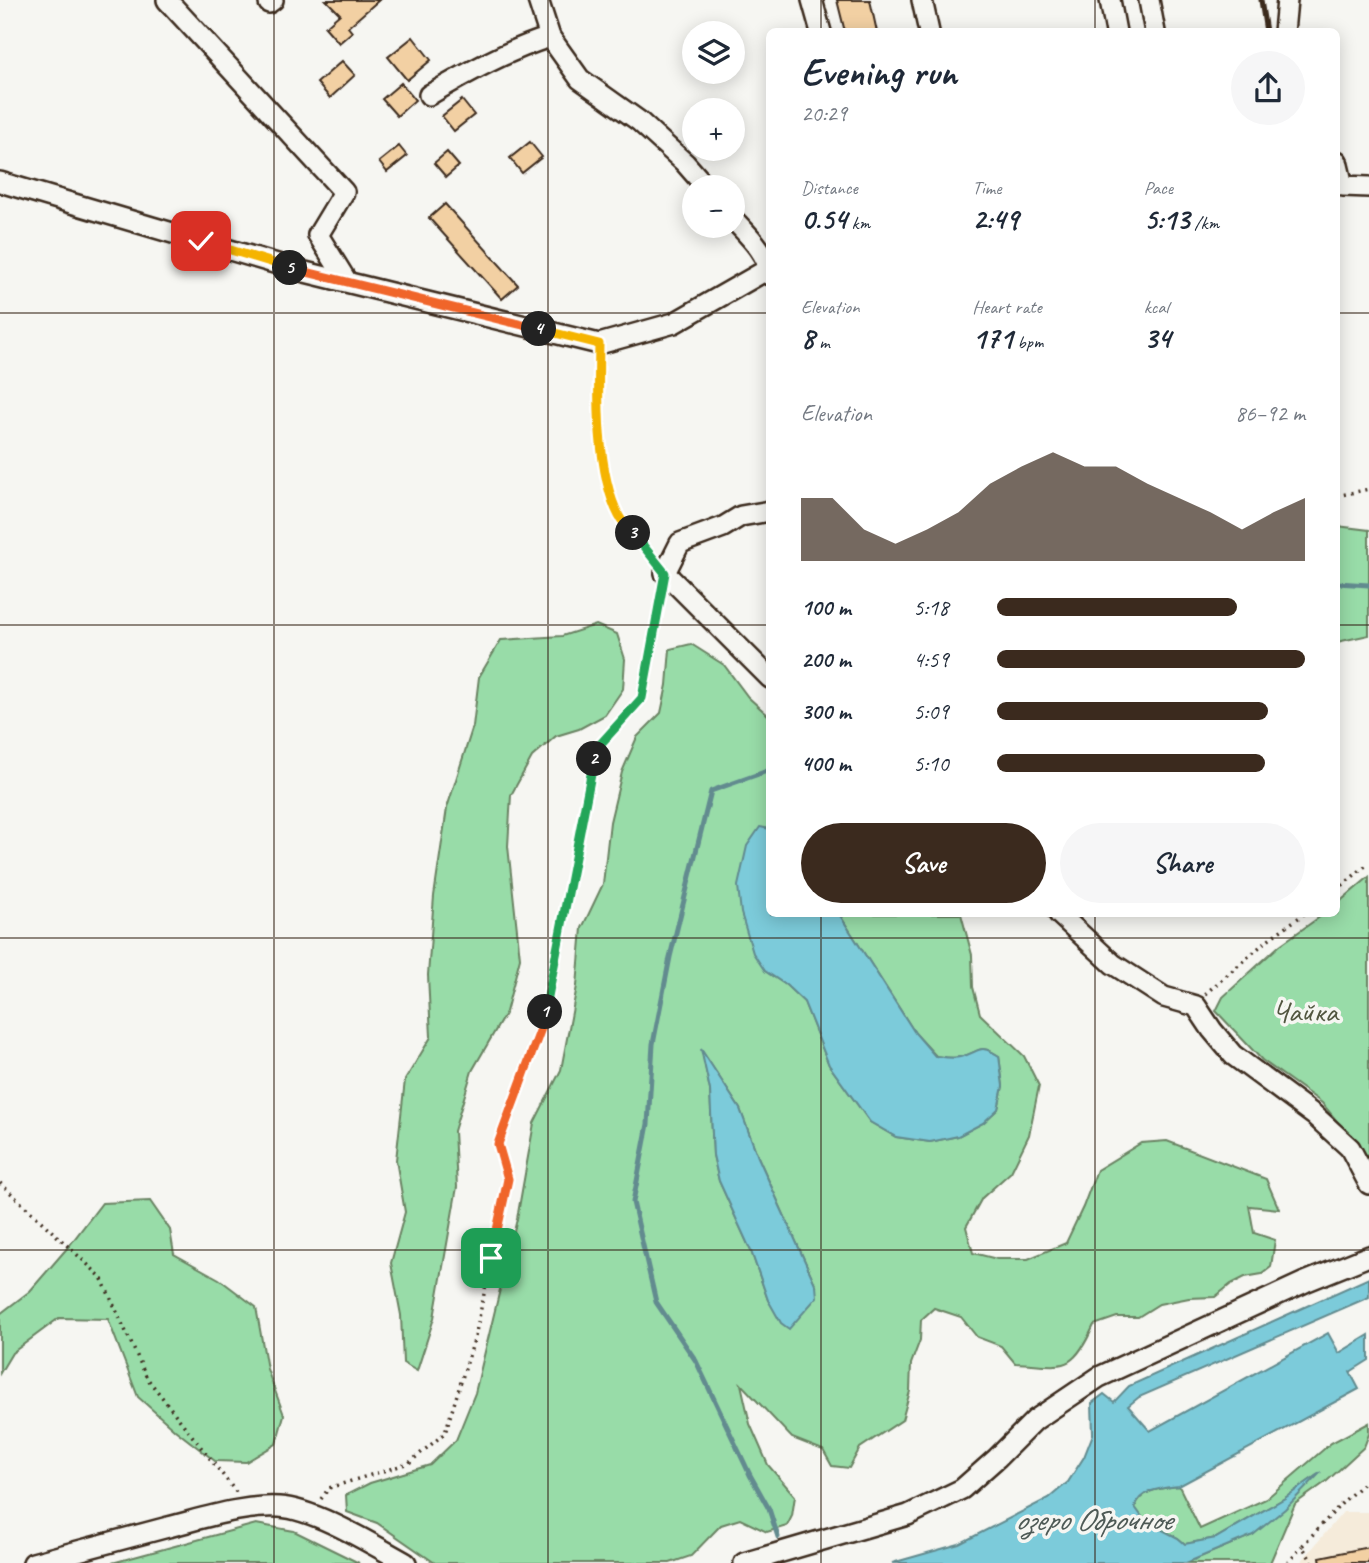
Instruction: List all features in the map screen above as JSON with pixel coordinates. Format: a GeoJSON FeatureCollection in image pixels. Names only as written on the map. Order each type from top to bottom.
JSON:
{"type":"FeatureCollection","features":[{"type":"Feature","properties":{"kind":"street"},"geometry":{"type":"LineString","coordinates":[[167,0],[344,192],[318,235],[346,280]]}},
{"type":"Feature","properties":{"kind":"street"},"geometry":{"type":"LineString","coordinates":[[538,0],[550,37],[580,79],[639,121],[696,175]]}},
{"type":"Feature","properties":{"kind":"street"},"geometry":{"type":"LineString","coordinates":[[812,0],[820,28]]}},
{"type":"Feature","properties":{"kind":"street"},"geometry":{"type":"LineString","coordinates":[[922,0],[928,28]]}},
{"type":"Feature","properties":{"kind":"street"},"geometry":{"type":"LineString","coordinates":[[1110,0],[1115,28]]}},
{"type":"Feature","properties":{"kind":"street"},"geometry":{"type":"LineString","coordinates":[[1149,0],[1154,28]]}},
{"type":"Feature","properties":{"kind":"street"},"geometry":{"type":"LineString","coordinates":[[1284,28],[1287,0]]}},
{"type":"Feature","properties":{"kind":"street"},"geometry":{"type":"LineString","coordinates":[[429,96],[467,74],[550,37]]}},
{"type":"Feature","properties":{"kind":"street"},"geometry":{"type":"LineString","coordinates":[[1340,174],[1343,186],[1369,187]]}},
{"type":"Feature","properties":{"kind":"street"},"geometry":{"type":"LineString","coordinates":[[0,181],[301,271],[599,344],[674,323],[766,270]]}},
{"type":"Feature","properties":{"kind":"street"},"geometry":{"type":"LineString","coordinates":[[745,233],[766,261]]}},
{"type":"Feature","properties":{"kind":"street"},"geometry":{"type":"LineString","coordinates":[[766,512],[741,516],[723,527],[680,543],[665,573],[766,674]]}},
{"type":"Feature","properties":{"kind":"street"},"geometry":{"type":"LineString","coordinates":[[1062,917],[1113,964],[1164,997],[1196,1006],[1233,1055],[1314,1115],[1350,1148],[1369,1184]]}},
{"type":"Feature","properties":{"kind":"street"},"geometry":{"type":"LineString","coordinates":[[744,1563],[908,1516],[961,1489],[1035,1420],[1099,1377],[1305,1282],[1369,1256]]}},
{"type":"Feature","properties":{"kind":"street"},"geometry":{"type":"LineString","coordinates":[[33,1563],[213,1515],[249,1508],[281,1507],[310,1515],[345,1530],[406,1563]]}},
{"type":"Feature","properties":{"kind":"path"},"geometry":{"type":"LineString","coordinates":[[310,1515],[329,1488],[409,1463],[445,1433],[475,1337],[508,1179],[498,1144],[543,1023],[596,749],[642,698],[665,573],[620,517],[608,480],[600,424],[599,344]]}},
{"type":"Feature","properties":{"kind":"path"},"geometry":{"type":"LineString","coordinates":[[1340,495],[1369,489]]}},
{"type":"Feature","properties":{"kind":"path"},"geometry":{"type":"LineString","coordinates":[[1340,887],[1369,863]]}},
{"type":"Feature","properties":{"kind":"path"},"geometry":{"type":"LineString","coordinates":[[1196,1006],[1206,992],[1270,938],[1300,917]]}},
{"type":"Feature","properties":{"kind":"path"},"geometry":{"type":"LineString","coordinates":[[0,1183],[101,1277],[147,1378],[249,1508]]}},
{"type":"Feature","properties":{"kind":"path"},"geometry":{"type":"LineString","coordinates":[[1288,1563],[1343,1502],[1369,1478]]}},
{"type":"Feature","properties":{"kind":"path"},"geometry":{"type":"LineString","coordinates":[[1302,1546],[1313,1563]]}},
{"type":"Feature","properties":{"kind":"shaded area"},"geometry":{"type":"Polygon","coordinates":[[[1343,1512],[1369,1512],[1369,1563],[1300,1563],[1343,1512]]]}},
{"type":"Feature","properties":{"kind":"green space"},"geometry":{"type":"Polygon","coordinates":[[[1340,526],[1369,530],[1369,635],[1340,641],[1340,526]]]}},
{"type":"Feature","properties":{"kind":"green space"},"geometry":{"type":"Polygon","coordinates":[[[596,625],[617,634],[625,659],[623,689],[605,715],[579,729],[556,736],[532,757],[511,795],[508,846],[520,958],[506,1012],[472,1071],[454,1131],[457,1187],[434,1318],[417,1371],[403,1363],[401,1315],[391,1263],[405,1212],[396,1160],[405,1080],[431,1037],[428,975],[434,896],[447,808],[473,726],[479,677],[501,640],[562,636],[596,625]]]}},
{"type":"Feature","properties":{"kind":"green space"},"geometry":{"type":"Polygon","coordinates":[[[691,644],[724,665],[748,697],[766,713],[766,829],[760,828],[765,971],[786,985],[804,1002],[829,1065],[870,1122],[896,1137],[930,1142],[958,1136],[983,1123],[998,1109],[1003,1086],[999,1056],[983,1049],[957,1058],[936,1056],[915,1033],[841,917],[962,917],[972,955],[973,987],[980,1014],[1024,1056],[1039,1086],[1029,1135],[1011,1172],[982,1198],[966,1227],[973,1253],[997,1259],[1028,1259],[1066,1243],[1097,1170],[1141,1143],[1167,1141],[1266,1179],[1279,1209],[1249,1206],[1254,1233],[1275,1240],[1271,1267],[1262,1274],[1245,1277],[1231,1284],[1215,1297],[1189,1298],[1159,1304],[1138,1317],[1117,1317],[1094,1325],[1079,1352],[1064,1364],[1015,1363],[1001,1346],[977,1337],[961,1317],[934,1308],[921,1320],[920,1340],[911,1364],[910,1391],[902,1420],[860,1448],[849,1468],[832,1466],[823,1450],[792,1438],[741,1384],[750,1424],[768,1465],[795,1496],[792,1516],[787,1526],[767,1532],[740,1519],[721,1525],[691,1556],[670,1563],[435,1563],[377,1523],[347,1512],[346,1495],[370,1483],[430,1465],[456,1440],[475,1393],[517,1219],[534,1123],[561,1070],[577,986],[582,928],[603,884],[610,822],[622,772],[637,737],[661,713],[670,649],[691,644]],[[702,1051],[710,1090],[713,1155],[719,1181],[751,1251],[768,1300],[816,1286],[758,1157],[740,1109],[702,1051]]]}},
{"type":"Feature","properties":{"kind":"green space","name":"Чайка"},"geometry":{"type":"Polygon","coordinates":[[[1369,877],[1369,1160],[1322,1103],[1262,1060],[1216,1011],[1223,997],[1280,945],[1320,917],[1340,917],[1340,901],[1369,877]]]}},
{"type":"Feature","properties":{"kind":"green space"},"geometry":{"type":"Polygon","coordinates":[[[150,1201],[170,1230],[174,1254],[219,1279],[256,1307],[267,1369],[284,1415],[276,1444],[246,1462],[215,1461],[138,1397],[108,1319],[59,1318],[12,1353],[0,1373],[0,1314],[30,1291],[102,1203],[150,1201]]]}},
{"type":"Feature","properties":{"kind":"green space"},"geometry":{"type":"Polygon","coordinates":[[[1369,1423],[1369,1434],[1364,1447],[1327,1481],[1295,1504],[1270,1563],[1186,1563],[1253,1535],[1317,1475],[1285,1498],[1216,1538],[1185,1544],[1145,1521],[1135,1508],[1147,1493],[1179,1486],[1200,1529],[1266,1499],[1331,1443],[1369,1423]]]}},
{"type":"Feature","properties":{"kind":"green space"},"geometry":{"type":"Polygon","coordinates":[[[256,1524],[294,1531],[359,1563],[112,1563],[256,1524]]]}},
{"type":"Feature","properties":{"kind":"water"},"geometry":{"type":"Polygon","coordinates":[[[760,827],[766,828],[766,917],[841,917],[915,1033],[935,1056],[957,1058],[983,1049],[999,1056],[1003,1086],[998,1109],[983,1123],[958,1136],[930,1142],[896,1137],[870,1122],[829,1065],[804,1002],[786,985],[765,971],[753,953],[741,913],[738,886],[747,846],[760,827]]]}},
{"type":"Feature","properties":{"kind":"water"},"geometry":{"type":"Polygon","coordinates":[[[701,1049],[740,1109],[758,1157],[816,1286],[817,1297],[789,1329],[781,1323],[768,1300],[751,1251],[719,1181],[713,1155],[710,1090],[701,1049]]]}},
{"type":"Feature","properties":{"kind":"water","name":"озеро Оброчное"},"geometry":{"type":"Polygon","coordinates":[[[1369,1278],[1369,1297],[1139,1397],[1128,1406],[1150,1431],[1328,1333],[1339,1353],[1369,1335],[1369,1360],[1350,1372],[1359,1389],[1179,1486],[1147,1493],[1135,1507],[1145,1521],[1185,1544],[1216,1538],[1285,1498],[1321,1472],[1285,1509],[1253,1535],[1186,1563],[892,1563],[959,1544],[1049,1498],[1068,1482],[1084,1457],[1093,1434],[1092,1403],[1104,1394],[1114,1402],[1129,1386],[1369,1278]]]}},
{"type":"Feature","properties":{"kind":"building"},"geometry":{"type":"Polygon","coordinates":[[[326,0],[379,0],[348,27],[352,32],[339,43],[325,27],[340,14],[326,0]]]}},
{"type":"Feature","properties":{"kind":"building"},"geometry":{"type":"Polygon","coordinates":[[[837,0],[870,0],[876,28],[844,28],[837,0]]]}},
{"type":"Feature","properties":{"kind":"building"},"geometry":{"type":"Polygon","coordinates":[[[413,37],[431,60],[407,80],[388,57],[413,37]]]}},
{"type":"Feature","properties":{"kind":"building"},"geometry":{"type":"Polygon","coordinates":[[[342,61],[355,75],[330,98],[317,83],[342,61]]]}},
{"type":"Feature","properties":{"kind":"building"},"geometry":{"type":"Polygon","coordinates":[[[401,83],[415,100],[397,116],[382,99],[401,83]]]}},
{"type":"Feature","properties":{"kind":"building"},"geometry":{"type":"Polygon","coordinates":[[[462,100],[474,115],[454,131],[442,116],[462,100]]]}},
{"type":"Feature","properties":{"kind":"building"},"geometry":{"type":"Polygon","coordinates":[[[530,142],[542,157],[522,173],[510,158],[530,142]]]}},
{"type":"Feature","properties":{"kind":"building"},"geometry":{"type":"Polygon","coordinates":[[[399,146],[407,156],[387,172],[379,162],[399,146]]]}},
{"type":"Feature","properties":{"kind":"building"},"geometry":{"type":"Polygon","coordinates":[[[447,152],[459,166],[446,177],[434,163],[447,152]]]}},
{"type":"Feature","properties":{"kind":"building"},"geometry":{"type":"Polygon","coordinates":[[[445,204],[518,285],[502,299],[429,218],[445,204]]]}},
{"type":"Feature","properties":{"kind":"building"},"geometry":{"type":"Polygon","coordinates":[[[1369,1547],[1369,1563],[1321,1563],[1320,1557],[1369,1547]]]}},
{"type":"Feature","properties":{"kind":"waterway"},"geometry":{"type":"LineString","coordinates":[[1340,583],[1369,585]]}},
{"type":"Feature","properties":{"kind":"waterway"},"geometry":{"type":"LineString","coordinates":[[766,771],[711,791],[670,957],[653,1044],[648,1124],[633,1202],[656,1302],[696,1361],[769,1509],[778,1537]]}},
{"type":"Feature","properties":{"kind":"railway"},"geometry":{"type":"LineString","coordinates":[[1261,0],[1265,28]]}},
{"type":"Feature","properties":{"kind":"route"},"geometry":{"type":"LineString","coordinates":[[201,241],[301,271],[599,344],[600,424],[608,480],[620,517],[665,573],[642,698],[596,749],[543,1023],[498,1144],[508,1179],[491,1258]]}}]}
